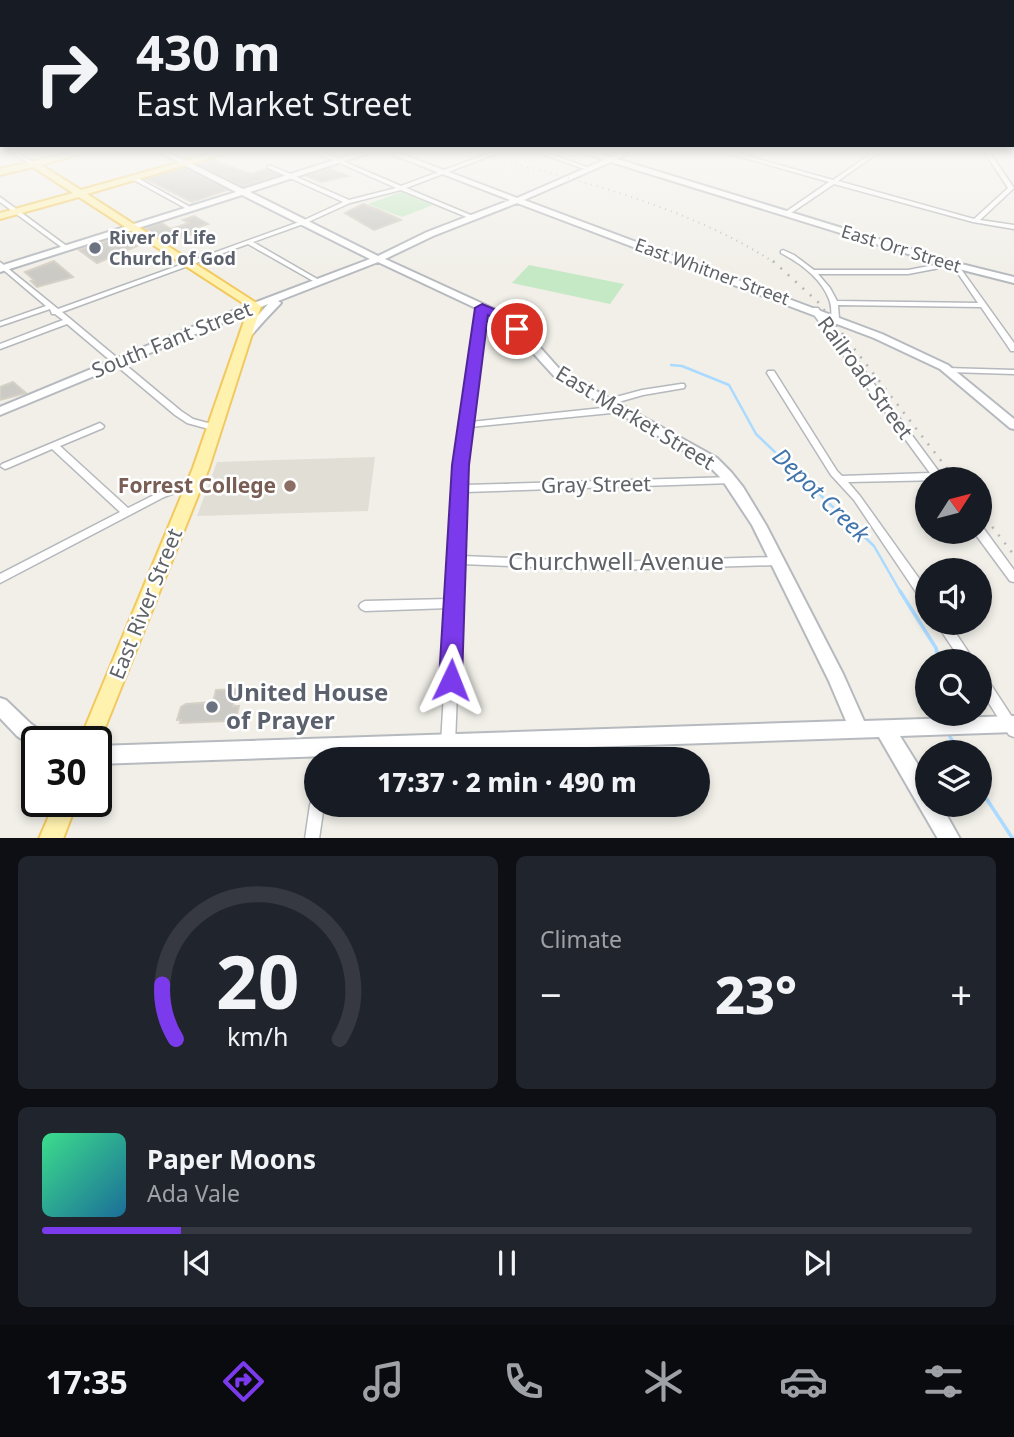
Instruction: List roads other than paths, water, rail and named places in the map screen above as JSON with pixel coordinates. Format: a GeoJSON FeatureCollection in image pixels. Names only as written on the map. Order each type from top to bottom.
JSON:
{"type":"FeatureCollection","features":[{"type":"Feature","properties":{"kind":"main road"},"geometry":{"type":"LineString","coordinates":[[76,192],[255,306]]}},
{"type":"Feature","properties":{"kind":"main road"},"geometry":{"type":"LineString","coordinates":[[0,216],[86,192]]}},
{"type":"Feature","properties":{"kind":"main road","name":"South Fant Street"},"geometry":{"type":"LineString","coordinates":[[344,270],[419,239]]}},
{"type":"Feature","properties":{"kind":"main road","name":"East River Street"},"geometry":{"type":"LineString","coordinates":[[96,726],[196,481],[255,306]]}},
{"type":"Feature","properties":{"kind":"main road"},"geometry":{"type":"LineString","coordinates":[[51,838],[60,817]]}},
{"type":"Feature","properties":{"kind":"street"},"geometry":{"type":"LineString","coordinates":[[160,192],[189,208]]}},
{"type":"Feature","properties":{"kind":"street"},"geometry":{"type":"LineString","coordinates":[[1,267],[243,192]]}},
{"type":"Feature","properties":{"kind":"street","name":"East Market Street"},"geometry":{"type":"LineString","coordinates":[[243,192],[513,324],[543,361],[558,374],[702,454],[732,480],[846,696],[858,729]]}},
{"type":"Feature","properties":{"kind":"street"},"geometry":{"type":"LineString","coordinates":[[326,192],[348,202]]}},
{"type":"Feature","properties":{"kind":"street"},"geometry":{"type":"LineString","coordinates":[[0,324],[188,264],[304,222],[348,202],[385,192]]}},
{"type":"Feature","properties":{"kind":"street"},"geometry":{"type":"LineString","coordinates":[[410,192],[471,217]]}},
{"type":"Feature","properties":{"kind":"street","name":"East Whitner Street"},"geometry":{"type":"LineString","coordinates":[[494,192],[835,318],[949,370],[1014,425]]}},
{"type":"Feature","properties":{"kind":"street","name":"South Fant Street"},"geometry":{"type":"LineString","coordinates":[[419,239],[535,192]]}},
{"type":"Feature","properties":{"kind":"street","name":"East Orr Street"},"geometry":{"type":"LineString","coordinates":[[716,192],[953,265],[1014,280]]}},
{"type":"Feature","properties":{"kind":"street"},"geometry":{"type":"LineString","coordinates":[[786,214],[820,192]]}},
{"type":"Feature","properties":{"kind":"street"},"geometry":{"type":"LineString","coordinates":[[872,192],[975,220],[1014,227]]}},
{"type":"Feature","properties":{"kind":"street"},"geometry":{"type":"LineString","coordinates":[[975,220],[1006,192]]}},
{"type":"Feature","properties":{"kind":"street"},"geometry":{"type":"LineString","coordinates":[[0,199],[66,248]]}},
{"type":"Feature","properties":{"kind":"street"},"geometry":{"type":"LineString","coordinates":[[248,242],[317,281]]}},
{"type":"Feature","properties":{"kind":"street"},"geometry":{"type":"LineString","coordinates":[[783,252],[815,272],[834,303],[837,311],[835,318]]}},
{"type":"Feature","properties":{"kind":"street"},"geometry":{"type":"LineString","coordinates":[[815,272],[908,272],[953,265],[1014,349]]}},
{"type":"Feature","properties":{"kind":"street"},"geometry":{"type":"LineString","coordinates":[[1,267],[178,413],[190,421],[216,428]]}},
{"type":"Feature","properties":{"kind":"street","name":"South Fant Street"},"geometry":{"type":"LineString","coordinates":[[0,411],[344,270]]}},
{"type":"Feature","properties":{"kind":"street"},"geometry":{"type":"LineString","coordinates":[[246,335],[271,306],[298,289]]}},
{"type":"Feature","properties":{"kind":"street"},"geometry":{"type":"LineString","coordinates":[[834,303],[983,305]]}},
{"type":"Feature","properties":{"kind":"street"},"geometry":{"type":"LineString","coordinates":[[448,744],[460,489],[482,308]]}},
{"type":"Feature","properties":{"kind":"street","name":"Railroad Street"},"geometry":{"type":"LineString","coordinates":[[814,310],[931,467]]}},
{"type":"Feature","properties":{"kind":"street"},"geometry":{"type":"LineString","coordinates":[[0,348],[67,321]]}},
{"type":"Feature","properties":{"kind":"street"},"geometry":{"type":"LineString","coordinates":[[949,370],[1014,372]]}},
{"type":"Feature","properties":{"kind":"street"},"geometry":{"type":"LineString","coordinates":[[771,373],[841,479],[915,582]]}},
{"type":"Feature","properties":{"kind":"street"},"geometry":{"type":"LineString","coordinates":[[608,402],[681,386]]}},
{"type":"Feature","properties":{"kind":"street"},"geometry":{"type":"LineString","coordinates":[[466,425],[621,410]]}},
{"type":"Feature","properties":{"kind":"street"},"geometry":{"type":"LineString","coordinates":[[5,466],[100,426]]}},
{"type":"Feature","properties":{"kind":"street"},"geometry":{"type":"LineString","coordinates":[[53,445],[127,512]]}},
{"type":"Feature","properties":{"kind":"street"},"geometry":{"type":"LineString","coordinates":[[841,479],[915,478]]}},
{"type":"Feature","properties":{"kind":"street","name":"Gray Street"},"geometry":{"type":"LineString","coordinates":[[460,489],[732,480]]}},
{"type":"Feature","properties":{"kind":"street"},"geometry":{"type":"LineString","coordinates":[[0,579],[127,512],[196,481]]}},
{"type":"Feature","properties":{"kind":"street"},"geometry":{"type":"LineString","coordinates":[[988,544],[1014,578]]}},
{"type":"Feature","properties":{"kind":"street","name":"Churchwell Avenue"},"geometry":{"type":"LineString","coordinates":[[457,560],[609,566],[775,561]]}},
{"type":"Feature","properties":{"kind":"street"},"geometry":{"type":"LineString","coordinates":[[365,606],[453,603]]}},
{"type":"Feature","properties":{"kind":"street"},"geometry":{"type":"LineString","coordinates":[[992,695],[1013,726]]}},
{"type":"Feature","properties":{"kind":"street"},"geometry":{"type":"LineString","coordinates":[[0,706],[21,727]]}},
{"type":"Feature","properties":{"kind":"street"},"geometry":{"type":"LineString","coordinates":[[411,747],[947,725],[1013,726]]}},
{"type":"Feature","properties":{"kind":"street"},"geometry":{"type":"LineString","coordinates":[[884,728],[915,779]]}},
{"type":"Feature","properties":{"kind":"street"},"geometry":{"type":"LineString","coordinates":[[112,755],[304,754]]}},
{"type":"Feature","properties":{"kind":"street"},"geometry":{"type":"LineString","coordinates":[[312,838],[315,817]]}},
{"type":"Feature","properties":{"kind":"street"},"geometry":{"type":"LineString","coordinates":[[937,817],[950,838]]}},
{"type":"Feature","properties":{"kind":"waterway","name":"Depot Creek"},"geometry":{"type":"LineString","coordinates":[[671,365],[682,366],[729,385],[756,434],[874,546],[901,593]]}},
{"type":"Feature","properties":{"kind":"waterway","name":"Depot Creek"},"geometry":{"type":"LineString","coordinates":[[900,591],[936,649]]}},
{"type":"Feature","properties":{"kind":"waterway","name":"Depot Creek"},"geometry":{"type":"LineString","coordinates":[[949,734],[952,740]]}},
{"type":"Feature","properties":{"kind":"waterway","name":"Depot Creek"},"geometry":{"type":"LineString","coordinates":[[992,807],[1012,838]]}},
{"type":"Feature","properties":{"kind":"railway"},"geometry":{"type":"LineString","coordinates":[[615,192],[705,225],[775,263]]}},
{"type":"Feature","properties":{"kind":"railway"},"geometry":{"type":"LineString","coordinates":[[773,261],[818,302],[946,467]]}},
{"type":"Feature","properties":{"kind":"railway"},"geometry":{"type":"LineString","coordinates":[[992,527],[1014,555]]}},
{"type":"Feature","properties":{"kind":"place","name":"River of Life Church of God"},"geometry":{"type":"Point","coordinates":[95,248]}},
{"type":"Feature","properties":{"kind":"place","name":"Forrest College"},"geometry":{"type":"Point","coordinates":[290,486]}},
{"type":"Feature","properties":{"kind":"place","name":"United House of Prayer"},"geometry":{"type":"Point","coordinates":[212,707]}}]}
